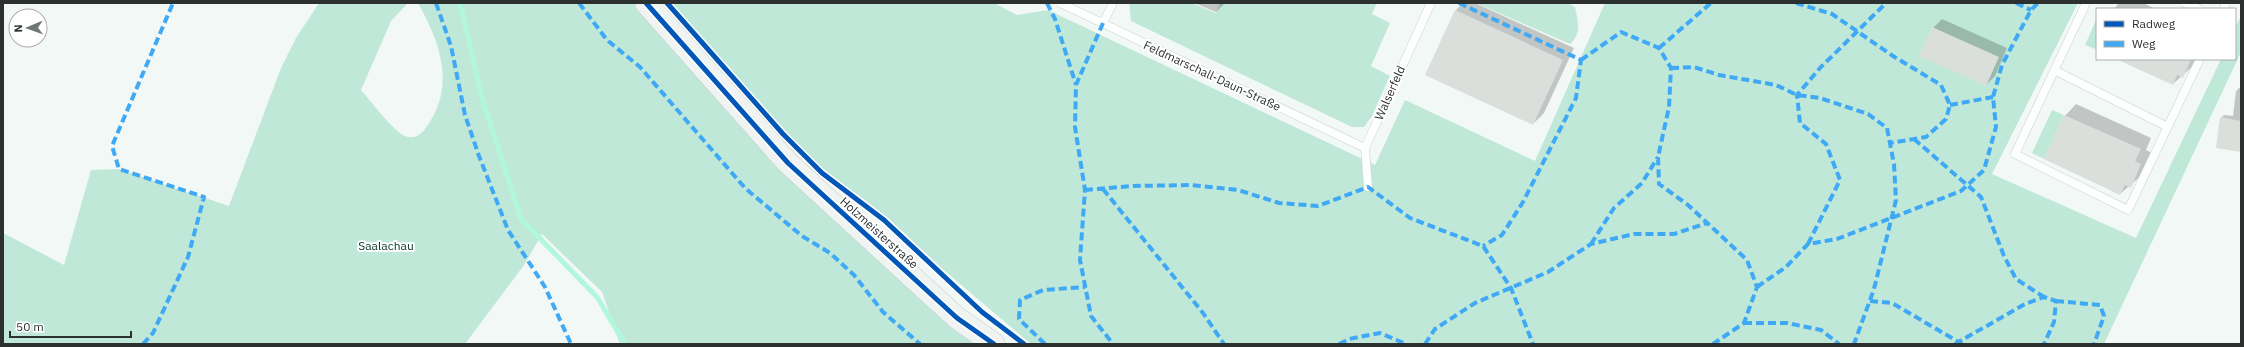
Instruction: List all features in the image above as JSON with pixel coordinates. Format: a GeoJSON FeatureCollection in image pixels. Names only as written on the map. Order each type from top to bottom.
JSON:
{"type":"FeatureCollection","features":[{"type":"Feature","properties":{"kind":"street","name":"Holzmeisterstraße"},"geometry":{"type":"LineString","coordinates":[[646,3],[788,164],[957,318],[994,344]]}},
{"type":"Feature","properties":{"kind":"lane","name":"Feldmarschall-Daun-Straße"},"geometry":{"type":"LineString","coordinates":[[1060,3],[1365,148]]}},
{"type":"Feature","properties":{"kind":"lane"},"geometry":{"type":"LineString","coordinates":[[1103,24],[1113,3]]}},
{"type":"Feature","properties":{"kind":"lane","name":"Walserfeld"},"geometry":{"type":"LineString","coordinates":[[1368,187],[1365,148],[1431,3]]}},
{"type":"Feature","properties":{"kind":"lane"},"geometry":{"type":"LineString","coordinates":[[2086,3],[2015,154],[2128,210],[2200,60]]}},
{"type":"Feature","properties":{"kind":"lane"},"geometry":{"type":"LineString","coordinates":[[2185,3],[2197,8]]}},
{"type":"Feature","properties":{"kind":"lane"},"geometry":{"type":"LineString","coordinates":[[2054,70],[2168,126]]}},
{"type":"Feature","properties":{"kind":"green space","name":"Saalachau"},"geometry":{"type":"Polygon","coordinates":[[[319,3],[408,3],[391,21],[361,90],[395,129],[405,136],[415,137],[423,132],[436,111],[441,95],[443,80],[442,64],[433,33],[418,3],[640,3],[774,165],[951,325],[978,344],[620,344],[602,292],[542,234],[524,265],[465,344],[3,344],[3,233],[64,265],[91,170],[119,169],[229,206],[281,68],[296,38],[319,3]]]}},
{"type":"Feature","properties":{"kind":"green space"},"geometry":{"type":"Polygon","coordinates":[[[672,3],[994,3],[1017,15],[1048,10],[1375,165],[1405,100],[1535,161],[1605,3],[2078,3],[1992,174],[2136,238],[2221,60],[2236,60],[2236,26],[2241,16],[2241,52],[2104,344],[1031,344],[946,272],[887,217],[823,169],[785,132],[672,3]]]}},
{"type":"Feature","properties":{"kind":"green space"},"geometry":{"type":"Polygon","coordinates":[[[1129,3],[1191,3],[1216,13],[1220,3],[1377,3],[1372,14],[1390,23],[1371,66],[1390,76],[1372,116],[1364,127],[1352,127],[1131,21],[1129,3]]]}},
{"type":"Feature","properties":{"kind":"green space"},"geometry":{"type":"Polygon","coordinates":[[[1476,3],[1567,3],[1575,7],[1578,31],[1574,40],[1570,44],[1476,3]]]}},
{"type":"Feature","properties":{"kind":"green space"},"geometry":{"type":"Polygon","coordinates":[[[2096,20],[2096,48],[2095,49],[2085,45],[2096,20]]]}},
{"type":"Feature","properties":{"kind":"green space"},"geometry":{"type":"Polygon","coordinates":[[[2052,110],[2064,115],[2044,159],[2032,153],[2052,110]]]}},
{"type":"Feature","properties":{"kind":"building"},"geometry":{"type":"Polygon","coordinates":[[[1455,10],[1563,60],[1533,125],[1425,75],[1455,10]]]}},
{"type":"Feature","properties":{"kind":"building"},"geometry":{"type":"Polygon","coordinates":[[[1932,27],[1999,57],[1986,86],[1919,56],[1932,27]]]}},
{"type":"Feature","properties":{"kind":"building"},"geometry":{"type":"Polygon","coordinates":[[[2118,60],[2191,60],[2183,78],[2177,75],[2173,85],[2118,60]]]}},
{"type":"Feature","properties":{"kind":"building"},"geometry":{"type":"Polygon","coordinates":[[[2064,115],[2141,149],[2135,161],[2141,164],[2131,188],[2125,185],[2120,195],[2044,159],[2064,115]]]}},
{"type":"Feature","properties":{"kind":"building"},"geometry":{"type":"Polygon","coordinates":[[[2220,117],[2241,121],[2241,152],[2216,148],[2220,117]]]}},
{"type":"Feature","properties":{"kind":"waterway"},"geometry":{"type":"LineString","coordinates":[[460,3],[482,98],[521,219],[597,297],[625,344]]}},
{"type":"Feature","properties":{"kind":"marked path"},"geometry":{"type":"LineString","coordinates":[[143,344],[153,333],[188,257],[204,197],[119,169],[112,146],[173,3]]}},
{"type":"Feature","properties":{"kind":"marked path"},"geometry":{"type":"LineString","coordinates":[[436,3],[451,46],[465,115],[479,156],[508,230],[545,287],[571,344]]}},
{"type":"Feature","properties":{"kind":"marked path"},"geometry":{"type":"LineString","coordinates":[[579,3],[607,40],[640,67],[745,188],[802,236],[830,253],[854,275],[883,312],[920,344]]}},
{"type":"Feature","properties":{"kind":"marked path"},"geometry":{"type":"LineString","coordinates":[[1047,3],[1055,19],[1076,85]]}},
{"type":"Feature","properties":{"kind":"marked path"},"geometry":{"type":"LineString","coordinates":[[1459,3],[1581,60],[1576,98],[1523,202],[1502,235],[1483,246]]}},
{"type":"Feature","properties":{"kind":"marked path"},"geometry":{"type":"LineString","coordinates":[[1659,48],[1711,3]]}},
{"type":"Feature","properties":{"kind":"marked path"},"geometry":{"type":"LineString","coordinates":[[1796,3],[1832,14],[1893,56],[1941,85],[1950,105],[1946,119],[1926,137],[1890,143]]}},
{"type":"Feature","properties":{"kind":"marked path"},"geometry":{"type":"LineString","coordinates":[[1808,244],[1840,180],[1826,144],[1800,123],[1797,95],[1820,68],[1886,3]]}},
{"type":"Feature","properties":{"kind":"marked path"},"geometry":{"type":"LineString","coordinates":[[2016,3],[2031,10]]}},
{"type":"Feature","properties":{"kind":"marked path"},"geometry":{"type":"LineString","coordinates":[[1757,287],[1786,267],[1808,244],[1837,239],[1961,191],[1984,170],[1996,127],[1993,97],[2002,65],[2031,10],[2038,3]]}},
{"type":"Feature","properties":{"kind":"marked path"},"geometry":{"type":"LineString","coordinates":[[1103,23],[1076,85],[1075,127],[1085,190],[1080,260],[1091,316],[1113,344]]}},
{"type":"Feature","properties":{"kind":"marked path"},"geometry":{"type":"LineString","coordinates":[[1581,60],[1621,32],[1659,48],[1671,68],[1669,107],[1658,157],[1659,184],[1688,205],[1747,260],[1757,287],[1744,323],[1713,344]]}},
{"type":"Feature","properties":{"kind":"marked path"},"geometry":{"type":"LineString","coordinates":[[1671,68],[1694,67],[1719,75],[1776,85],[1797,95],[1820,98],[1868,114],[1887,128],[1894,164],[1896,200],[1874,289],[1854,344]]}},
{"type":"Feature","properties":{"kind":"marked path"},"geometry":{"type":"LineString","coordinates":[[1950,105],[1993,97]]}},
{"type":"Feature","properties":{"kind":"marked path"},"geometry":{"type":"LineString","coordinates":[[1914,139],[1981,197],[2004,256],[2016,279],[2044,297]]}},
{"type":"Feature","properties":{"kind":"marked path"},"geometry":{"type":"LineString","coordinates":[[1591,244],[1614,208],[1642,183],[1658,157]]}},
{"type":"Feature","properties":{"kind":"marked path"},"geometry":{"type":"LineString","coordinates":[[1085,190],[1133,186],[1191,185],[1238,190],[1279,203],[1318,206],[1368,187],[1410,218],[1483,246],[1511,288],[1533,344]]}},
{"type":"Feature","properties":{"kind":"marked path"},"geometry":{"type":"LineString","coordinates":[[1103,189],[1203,313],[1224,344]]}},
{"type":"Feature","properties":{"kind":"marked path"},"geometry":{"type":"LineString","coordinates":[[1425,344],[1435,329],[1475,303],[1548,272],[1591,244],[1634,234],[1674,234],[1707,223]]}},
{"type":"Feature","properties":{"kind":"marked path"},"geometry":{"type":"LineString","coordinates":[[1045,344],[1019,319],[1020,300],[1043,290],[1085,287]]}},
{"type":"Feature","properties":{"kind":"marked path"},"geometry":{"type":"LineString","coordinates":[[1955,344],[2025,304],[2044,297],[2056,301],[2054,322],[2044,344]]}},
{"type":"Feature","properties":{"kind":"marked path"},"geometry":{"type":"LineString","coordinates":[[1870,301],[1892,303],[1962,344]]}},
{"type":"Feature","properties":{"kind":"marked path"},"geometry":{"type":"LineString","coordinates":[[2056,301],[2100,305],[2104,316],[2094,344]]}},
{"type":"Feature","properties":{"kind":"marked path"},"geometry":{"type":"LineString","coordinates":[[1744,323],[1787,323],[1821,330],[1839,344]]}},
{"type":"Feature","properties":{"kind":"marked path"},"geometry":{"type":"LineString","coordinates":[[1339,344],[1349,339],[1380,333],[1406,344]]}},
{"type":"Feature","properties":{"kind":"cycle path"},"geometry":{"type":"LineString","coordinates":[[646,3],[788,163],[957,318],[994,344]]}},
{"type":"Feature","properties":{"kind":"cycle path"},"geometry":{"type":"LineString","coordinates":[[667,3],[783,134],[822,173],[884,220],[982,312],[1024,344]]}}]}
